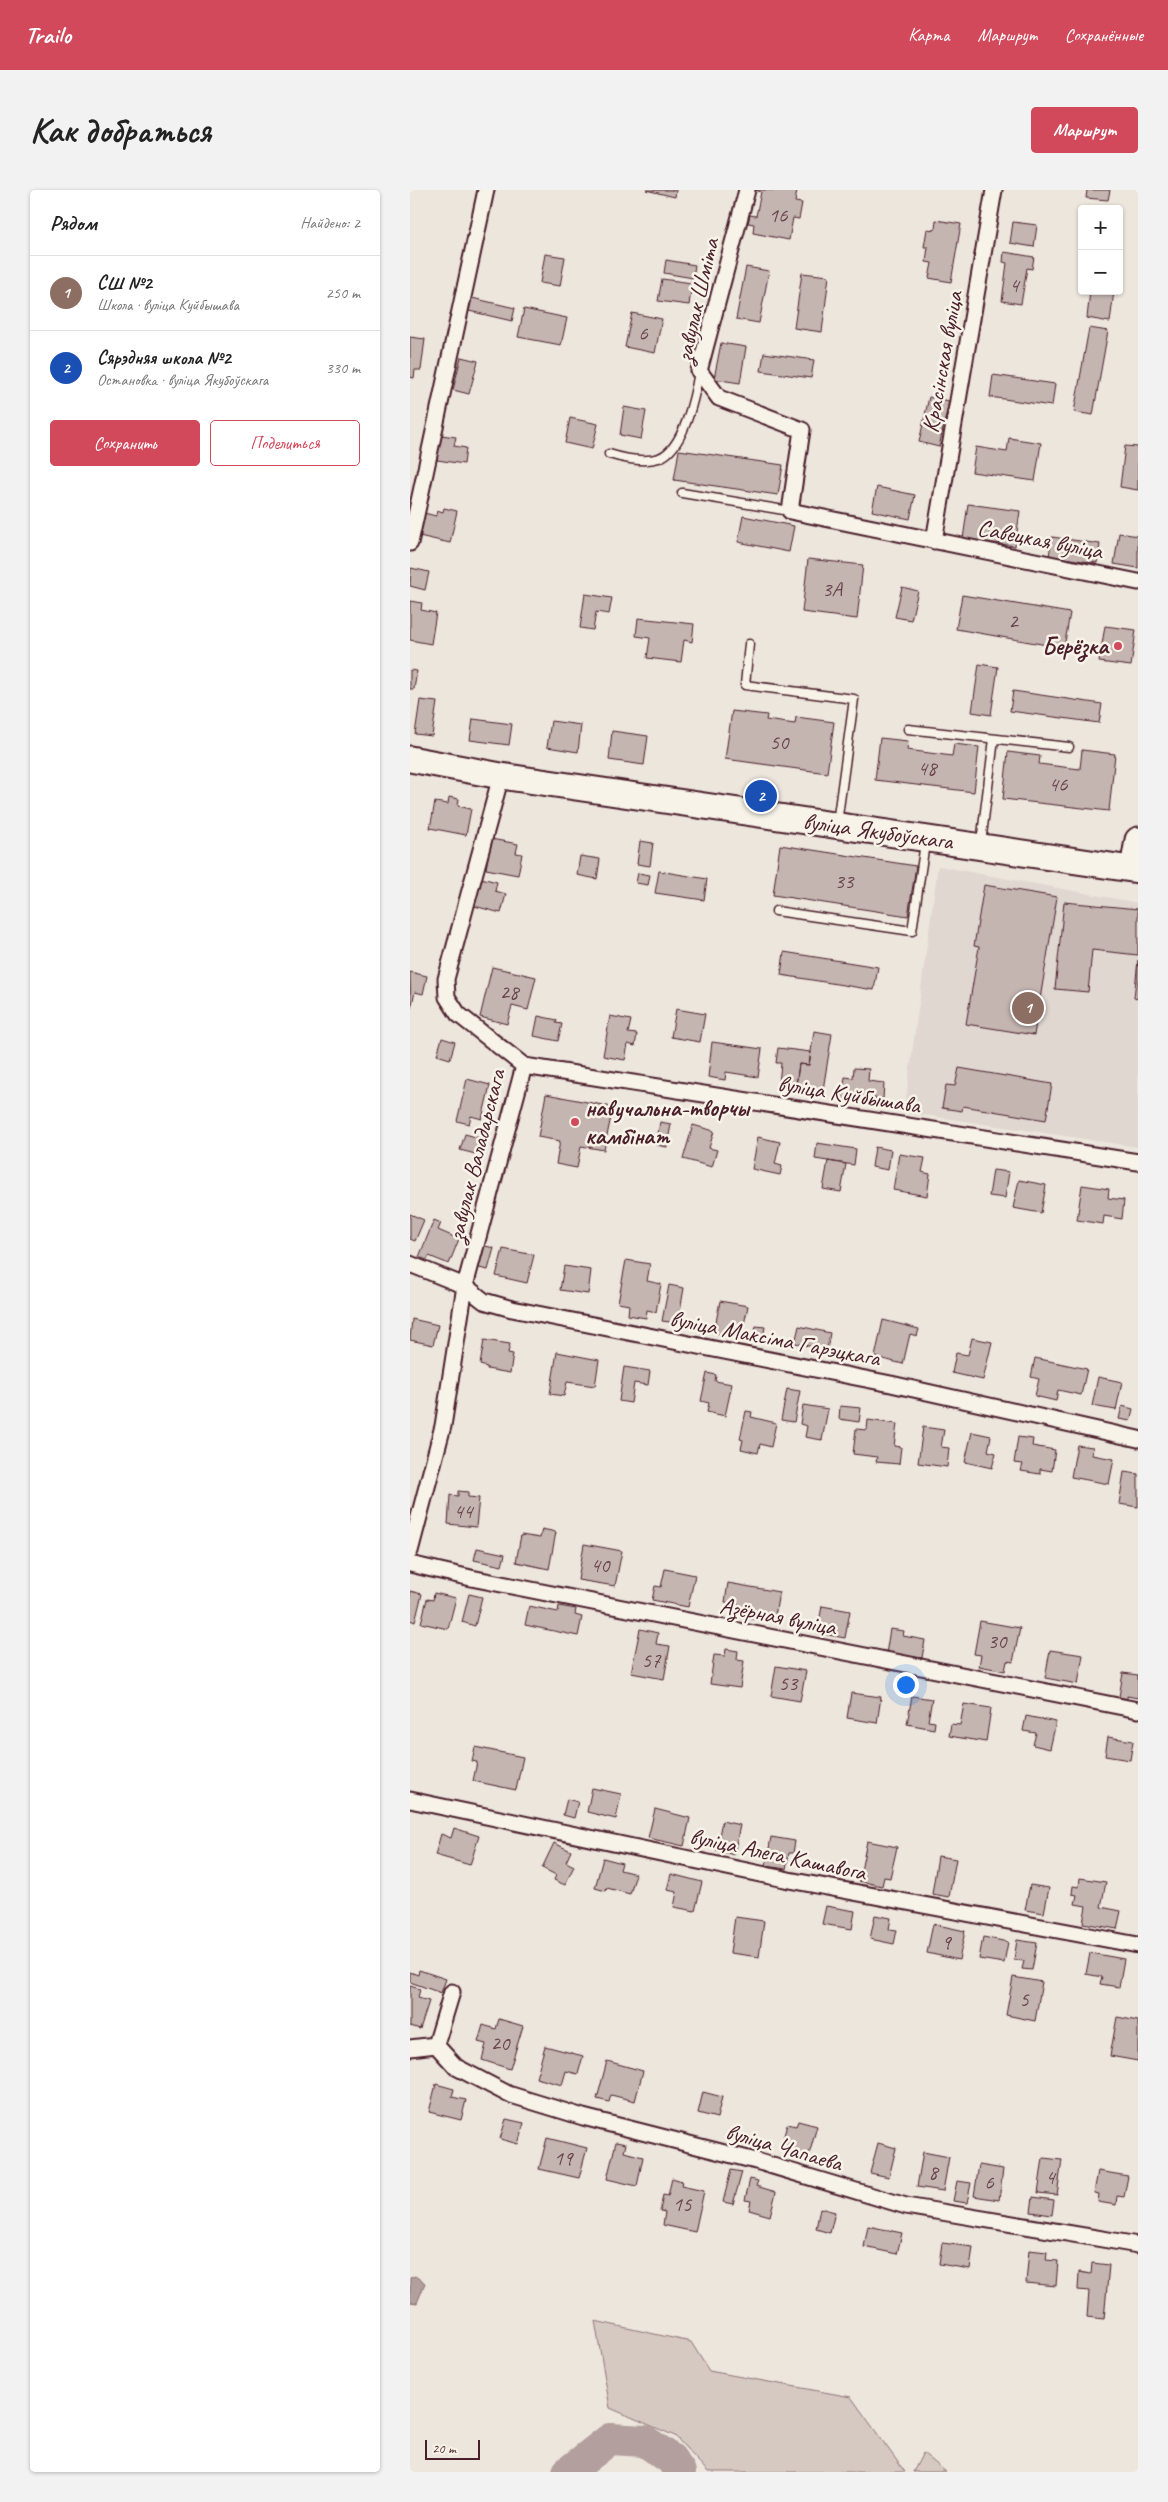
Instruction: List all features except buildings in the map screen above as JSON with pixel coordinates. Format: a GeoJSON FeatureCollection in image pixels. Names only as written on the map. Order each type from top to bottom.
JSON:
{"type":"FeatureCollection","features":[{"type":"Feature","properties":{"kind":"main road","name":"вуліца Якубоўскага"},"geometry":{"type":"LineString","coordinates":[[410,759],[501,776],[1136,869]]}},
{"type":"Feature","properties":{"kind":"main road"},"geometry":{"type":"LineString","coordinates":[[1136,869],[1138,840]]}},
{"type":"Feature","properties":{"kind":"street"},"geometry":{"type":"LineString","coordinates":[[410,543],[486,190]]}},
{"type":"Feature","properties":{"kind":"street","name":"завулак Шміта"},"geometry":{"type":"LineString","coordinates":[[747,190],[699,372],[719,398],[802,430],[790,511]]}},
{"type":"Feature","properties":{"kind":"street","name":"Красінская вуліца"},"geometry":{"type":"LineString","coordinates":[[934,541],[994,190]]}},
{"type":"Feature","properties":{"kind":"street"},"geometry":{"type":"LineString","coordinates":[[790,511],[934,541]]}},
{"type":"Feature","properties":{"kind":"street","name":"Савецкая вуліца"},"geometry":{"type":"LineString","coordinates":[[934,541],[1138,582]]}},
{"type":"Feature","properties":{"kind":"street","name":"завулак Валадарскага"},"geometry":{"type":"LineString","coordinates":[[410,1551],[443,1426],[465,1286],[524,1066],[458,1014],[447,997],[446,979],[501,776]]}},
{"type":"Feature","properties":{"kind":"street","name":"вуліца Куйбышава"},"geometry":{"type":"LineString","coordinates":[[524,1066],[1138,1162]]}},
{"type":"Feature","properties":{"kind":"street","name":"вуліца Максіма Гарэцкага"},"geometry":{"type":"LineString","coordinates":[[410,1264],[465,1286],[484,1301],[512,1309],[891,1384],[1138,1439]]}},
{"type":"Feature","properties":{"kind":"street","name":"Азёрная вуліца"},"geometry":{"type":"LineString","coordinates":[[410,1564],[471,1578],[1138,1710]]}},
{"type":"Feature","properties":{"kind":"street","name":"вуліца Алега Кашавога"},"geometry":{"type":"LineString","coordinates":[[410,1800],[789,1880],[1138,1945]]}},
{"type":"Feature","properties":{"kind":"street"},"geometry":{"type":"LineString","coordinates":[[410,2048],[436,2045],[452,1992]]}},
{"type":"Feature","properties":{"kind":"street","name":"вуліца Чапаева"},"geometry":{"type":"LineString","coordinates":[[436,2045],[456,2067],[508,2094],[583,2117],[756,2161],[906,2206],[1138,2245]]}},
{"type":"Feature","properties":{"kind":"lane"},"geometry":{"type":"LineString","coordinates":[[609,454],[639,460],[660,457],[672,447],[692,406],[699,372]]}},
{"type":"Feature","properties":{"kind":"lane"},"geometry":{"type":"LineString","coordinates":[[682,493],[790,511]]}},
{"type":"Feature","properties":{"kind":"lane"},"geometry":{"type":"LineString","coordinates":[[749,644],[745,685],[854,699],[837,825]]}},
{"type":"Feature","properties":{"kind":"lane"},"geometry":{"type":"LineString","coordinates":[[908,729],[1069,747]]}},
{"type":"Feature","properties":{"kind":"lane"},"geometry":{"type":"LineString","coordinates":[[981,847],[994,739]]}},
{"type":"Feature","properties":{"kind":"lane"},"geometry":{"type":"LineString","coordinates":[[776,911],[912,931],[926,838]]}},
{"type":"Feature","properties":{"kind":"shaded area"},"geometry":{"type":"Polygon","coordinates":[[[938,866],[1138,903],[1138,1147],[904,1112],[938,866]]]}},
{"type":"Feature","properties":{"kind":"shaded area"},"geometry":{"type":"Polygon","coordinates":[[[415,2276],[425,2283],[417,2303],[410,2302],[410,2278],[415,2276]]]}},
{"type":"Feature","properties":{"kind":"shaded area"},"geometry":{"type":"Polygon","coordinates":[[[595,2321],[691,2342],[709,2371],[851,2397],[905,2472],[708,2472],[675,2436],[610,2408],[595,2321]]]}},
{"type":"Feature","properties":{"kind":"shaded area"},"geometry":{"type":"Polygon","coordinates":[[[923,2453],[946,2472],[913,2472],[923,2453]]]}},
{"type":"Feature","properties":{"kind":"waterway"},"geometry":{"type":"LineString","coordinates":[[568,2472],[610,2439],[645,2441],[671,2459],[680,2472]]}},
{"type":"Feature","properties":{"kind":"place","name":"Берёзка"},"geometry":{"type":"Point","coordinates":[1118,646]}},
{"type":"Feature","properties":{"kind":"place","name":"Сярэдняя школа №2"},"geometry":{"type":"Point","coordinates":[761,796]}},
{"type":"Feature","properties":{"kind":"place","name":"СШ №2"},"geometry":{"type":"Point","coordinates":[1028,1008]}},
{"type":"Feature","properties":{"kind":"place","name":"навучальна-творчы камбінат"},"geometry":{"type":"Point","coordinates":[575,1122]}}]}
